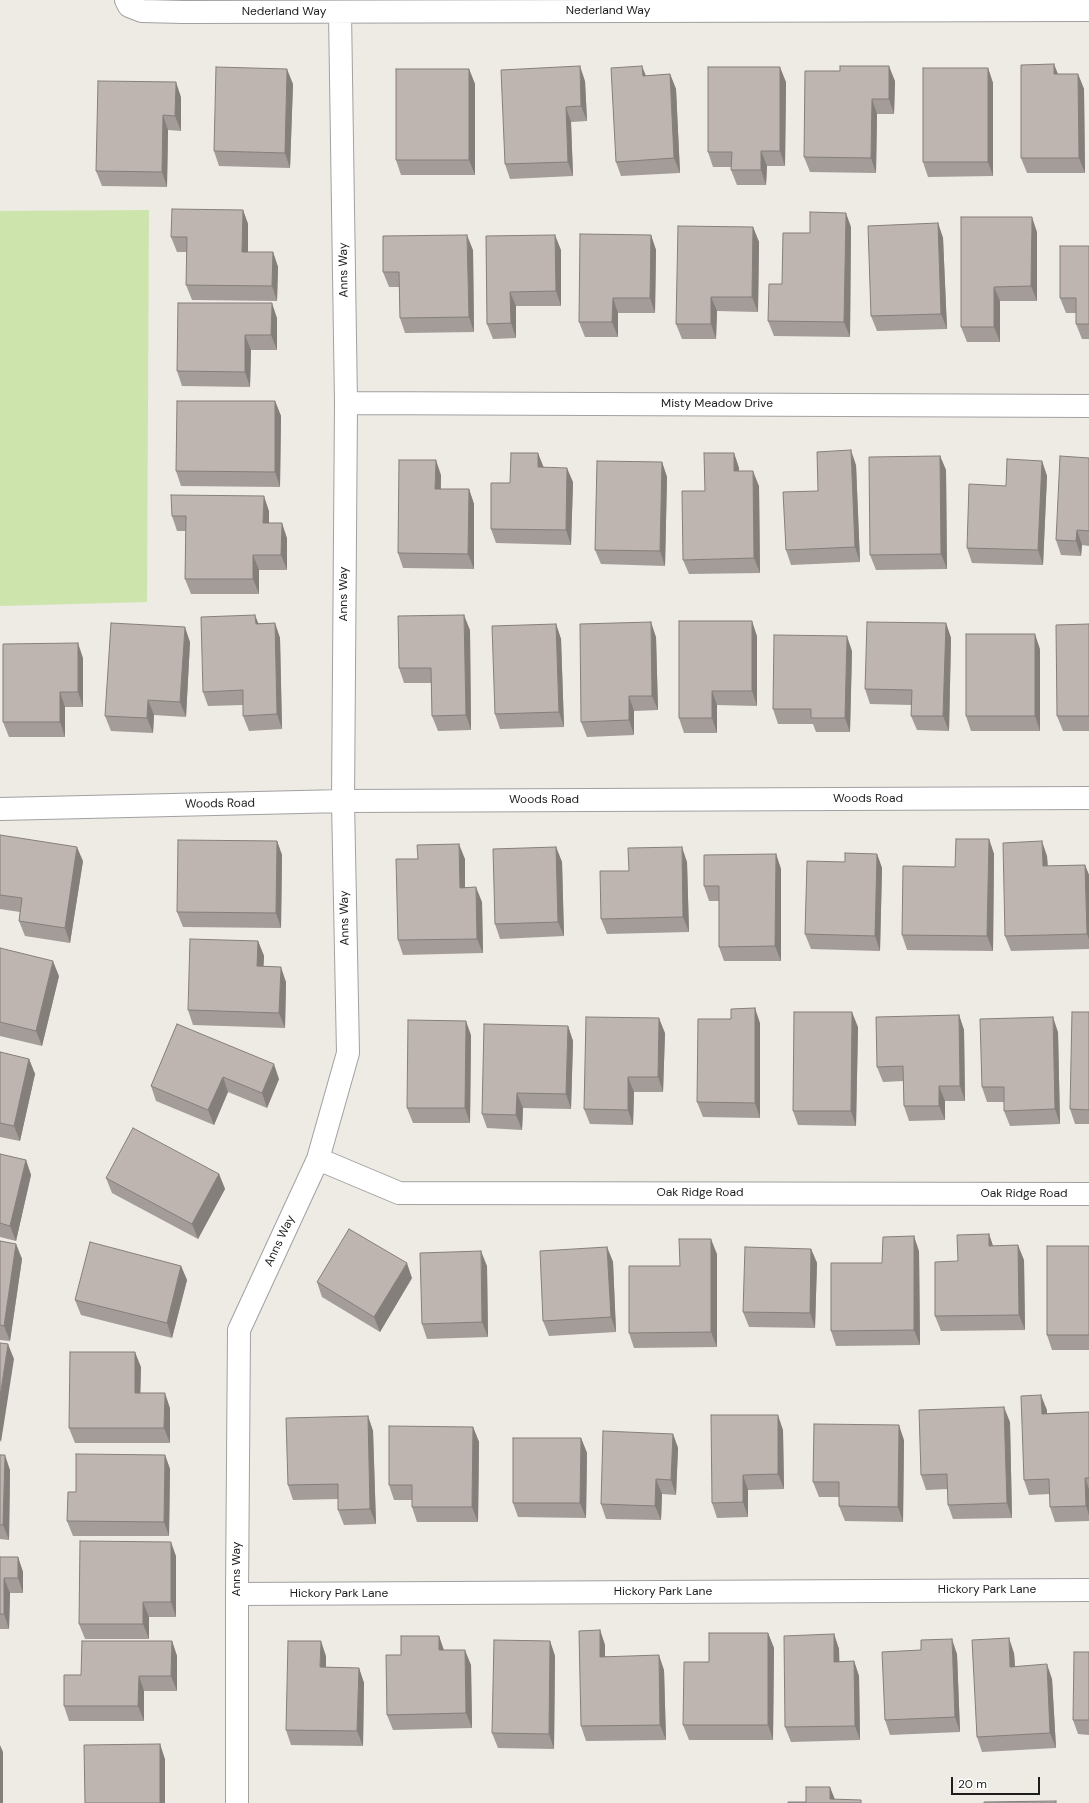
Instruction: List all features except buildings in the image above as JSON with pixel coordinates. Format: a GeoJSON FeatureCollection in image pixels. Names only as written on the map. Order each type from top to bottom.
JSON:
{"type":"FeatureCollection","features":[{"type":"Feature","properties":{"kind":"street","name":"Nederland Way"},"geometry":{"type":"LineString","coordinates":[[127,3],[142,11],[160,12],[340,12],[512,6],[907,5],[1089,10]]}},
{"type":"Feature","properties":{"kind":"street","name":"Anns Way"},"geometry":{"type":"LineString","coordinates":[[237,1803],[239,1330],[318,1159],[348,1054],[342,801],[346,403],[340,12]]}},
{"type":"Feature","properties":{"kind":"street","name":"Misty Meadow Drive"},"geometry":{"type":"LineString","coordinates":[[346,403],[1089,406]]}},
{"type":"Feature","properties":{"kind":"street","name":"Woods Road"},"geometry":{"type":"LineString","coordinates":[[0,809],[342,801],[1089,798]]}},
{"type":"Feature","properties":{"kind":"street","name":"Oak Ridge Road"},"geometry":{"type":"LineString","coordinates":[[318,1159],[399,1193],[1089,1194]]}},
{"type":"Feature","properties":{"kind":"street","name":"Hickory Park Lane"},"geometry":{"type":"LineString","coordinates":[[237,1594],[1089,1590]]}},
{"type":"Feature","properties":{"kind":"green space"},"geometry":{"type":"Polygon","coordinates":[[[149,210],[147,602],[0,606],[0,211],[149,210]]]}}]}
